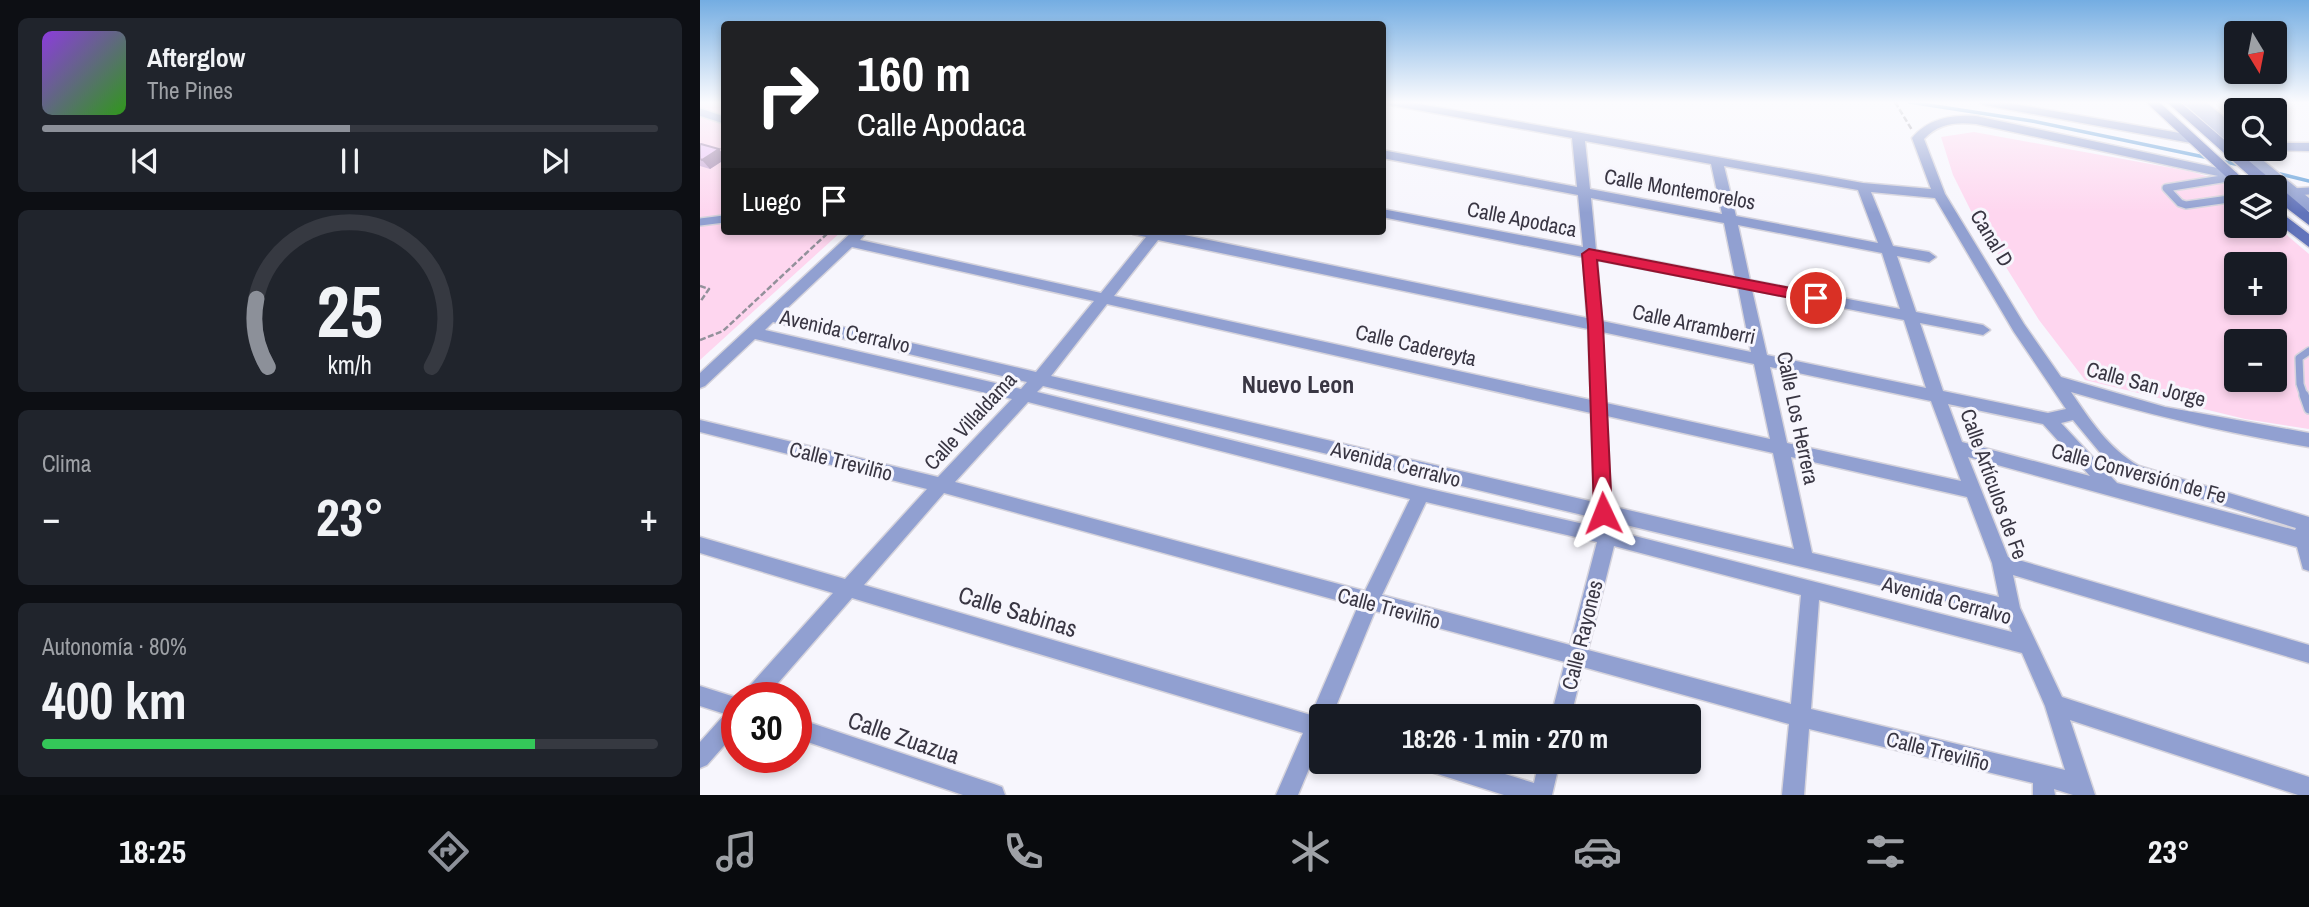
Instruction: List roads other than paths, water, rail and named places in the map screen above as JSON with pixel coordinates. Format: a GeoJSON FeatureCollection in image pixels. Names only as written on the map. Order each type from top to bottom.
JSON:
{"type":"FeatureCollection","features":[{"type":"Feature","properties":{"kind":"main road"},"geometry":{"type":"LineString","coordinates":[[2191,139],[2232,175]]}},
{"type":"Feature","properties":{"kind":"main road"},"geometry":{"type":"LineString","coordinates":[[2217,139],[2259,175]]}},
{"type":"Feature","properties":{"kind":"main road"},"geometry":{"type":"LineString","coordinates":[[2287,200],[2309,220]]}},
{"type":"Feature","properties":{"kind":"main road"},"geometry":{"type":"LineString","coordinates":[[2287,223],[2309,242]]}},
{"type":"Feature","properties":{"kind":"street","name":"Calle Rayones"},"geometry":{"type":"LineString","coordinates":[[1564,704],[1607,537],[1603,513],[1596,325],[1578,139]]}},
{"type":"Feature","properties":{"kind":"street"},"geometry":{"type":"LineString","coordinates":[[1595,139],[1863,187],[1939,194]]}},
{"type":"Feature","properties":{"kind":"street","name":"Canal D"},"geometry":{"type":"LineString","coordinates":[[1918,139],[1939,194],[2019,328],[2077,412],[2118,462],[2134,471],[2269,510],[2306,533]]}},
{"type":"Feature","properties":{"kind":"street","name":"Canal D"},"geometry":{"type":"LineString","coordinates":[[2068,139],[2229,175]]}},
{"type":"Feature","properties":{"kind":"street"},"geometry":{"type":"LineString","coordinates":[[2179,139],[2194,142]]}},
{"type":"Feature","properties":{"kind":"street"},"geometry":{"type":"LineString","coordinates":[[2287,148],[2309,147]]}},
{"type":"Feature","properties":{"kind":"street","name":"Calle Montemorelos"},"geometry":{"type":"LineString","coordinates":[[1386,155],[1929,257]]}},
{"type":"Feature","properties":{"kind":"street"},"geometry":{"type":"LineString","coordinates":[[2251,161],[2263,175]]}},
{"type":"Feature","properties":{"kind":"street","name":"Calle Los Herrera"},"geometry":{"type":"LineString","coordinates":[[1717,162],[1805,560]]}},
{"type":"Feature","properties":{"kind":"street","name":"Calle Artículos de Fe"},"geometry":{"type":"LineString","coordinates":[[1863,187],[1888,250],[1937,397],[2001,563],[2011,608],[2055,705],[2082,790]]}},
{"type":"Feature","properties":{"kind":"street"},"geometry":{"type":"LineString","coordinates":[[2287,190],[2309,206]]}},
{"type":"Feature","properties":{"kind":"street","name":"Calle Apodaca"},"geometry":{"type":"LineString","coordinates":[[1386,214],[1910,318],[1983,330]]}},
{"type":"Feature","properties":{"kind":"street"},"geometry":{"type":"LineString","coordinates":[[700,382],[857,235]]}},
{"type":"Feature","properties":{"kind":"street","name":"Calle Villaldama"},"geometry":{"type":"LineString","coordinates":[[767,682],[941,485],[1039,380],[1106,297],[1148,235]]}},
{"type":"Feature","properties":{"kind":"street","name":"Calle Arramberri"},"geometry":{"type":"LineString","coordinates":[[1164,235],[2048,419],[2077,412]]}},
{"type":"Feature","properties":{"kind":"street","name":"Calle Cadereyta"},"geometry":{"type":"LineString","coordinates":[[849,242],[1974,491]]}},
{"type":"Feature","properties":{"kind":"street","name":"Avenida Cerralvo"},"geometry":{"type":"LineString","coordinates":[[771,316],[2011,608]]}},
{"type":"Feature","properties":{"kind":"street","name":"Avenida Cerralvo"},"geometry":{"type":"LineString","coordinates":[[754,333],[1023,395],[1421,495],[1607,537],[2026,645]]}},
{"type":"Feature","properties":{"kind":"street","name":"Calle San Jorge"},"geometry":{"type":"LineString","coordinates":[[2056,382],[2165,413],[2309,440]]}},
{"type":"Feature","properties":{"kind":"street"},"geometry":{"type":"LineString","coordinates":[[2048,419],[2112,488]]}},
{"type":"Feature","properties":{"kind":"street","name":"Calle Trevilño"},"geometry":{"type":"LineString","coordinates":[[700,426],[941,485],[1369,603],[1801,717],[2044,786],[2082,790]]}},
{"type":"Feature","properties":{"kind":"street","name":"Calle Conversión de Fe"},"geometry":{"type":"LineString","coordinates":[[1957,447],[2146,499],[2306,533]]}},
{"type":"Feature","properties":{"kind":"street"},"geometry":{"type":"LineString","coordinates":[[1327,704],[1369,603],[1421,495]]}},
{"type":"Feature","properties":{"kind":"street"},"geometry":{"type":"LineString","coordinates":[[2306,533],[2309,563]]}},
{"type":"Feature","properties":{"kind":"street","name":"Calle Sabinas"},"geometry":{"type":"LineString","coordinates":[[700,545],[1309,719]]}},
{"type":"Feature","properties":{"kind":"street"},"geometry":{"type":"LineString","coordinates":[[2001,563],[2309,654]]}},
{"type":"Feature","properties":{"kind":"street"},"geometry":{"type":"LineString","coordinates":[[1793,795],[1811,588]]}},
{"type":"Feature","properties":{"kind":"street"},"geometry":{"type":"LineString","coordinates":[[700,696],[721,703]]}},
{"type":"Feature","properties":{"kind":"street"},"geometry":{"type":"LineString","coordinates":[[2055,705],[2309,788]]}},
{"type":"Feature","properties":{"kind":"street","name":"Calle Zuazua"},"geometry":{"type":"LineString","coordinates":[[812,733],[994,795]]}},
{"type":"Feature","properties":{"kind":"street"},"geometry":{"type":"LineString","coordinates":[[700,758],[721,734]]}},
{"type":"Feature","properties":{"kind":"street"},"geometry":{"type":"LineString","coordinates":[[1287,795],[1309,746]]}},
{"type":"Feature","properties":{"kind":"street"},"geometry":{"type":"LineString","coordinates":[[1471,774],[1540,795],[1546,774]]}},
{"type":"Feature","properties":{"kind":"lane"},"geometry":{"type":"LineString","coordinates":[[2224,178],[2166,188],[2180,203],[2186,205],[2224,200]]}},
{"type":"Feature","properties":{"kind":"lane"},"geometry":{"type":"LineString","coordinates":[[2292,192],[2309,191]]}},
{"type":"Feature","properties":{"kind":"lane"},"geometry":{"type":"LineString","coordinates":[[700,222],[721,219]]}},
{"type":"Feature","properties":{"kind":"lane"},"geometry":{"type":"LineString","coordinates":[[2309,351],[2299,358],[2300,384],[2309,409]]}},
{"type":"Feature","properties":{"kind":"waterway"},"geometry":{"type":"LineString","coordinates":[[2119,139],[2209,158]]}},
{"type":"Feature","properties":{"kind":"waterway"},"geometry":{"type":"LineString","coordinates":[[2221,161],[2240,165]]}},
{"type":"Feature","properties":{"kind":"waterway"},"geometry":{"type":"LineString","coordinates":[[2276,173],[2309,181]]}},
{"type":"Feature","properties":{"kind":"district","name":"Nuevo Leon"},"geometry":{"type":"Point","coordinates":[1298,384]}}]}
